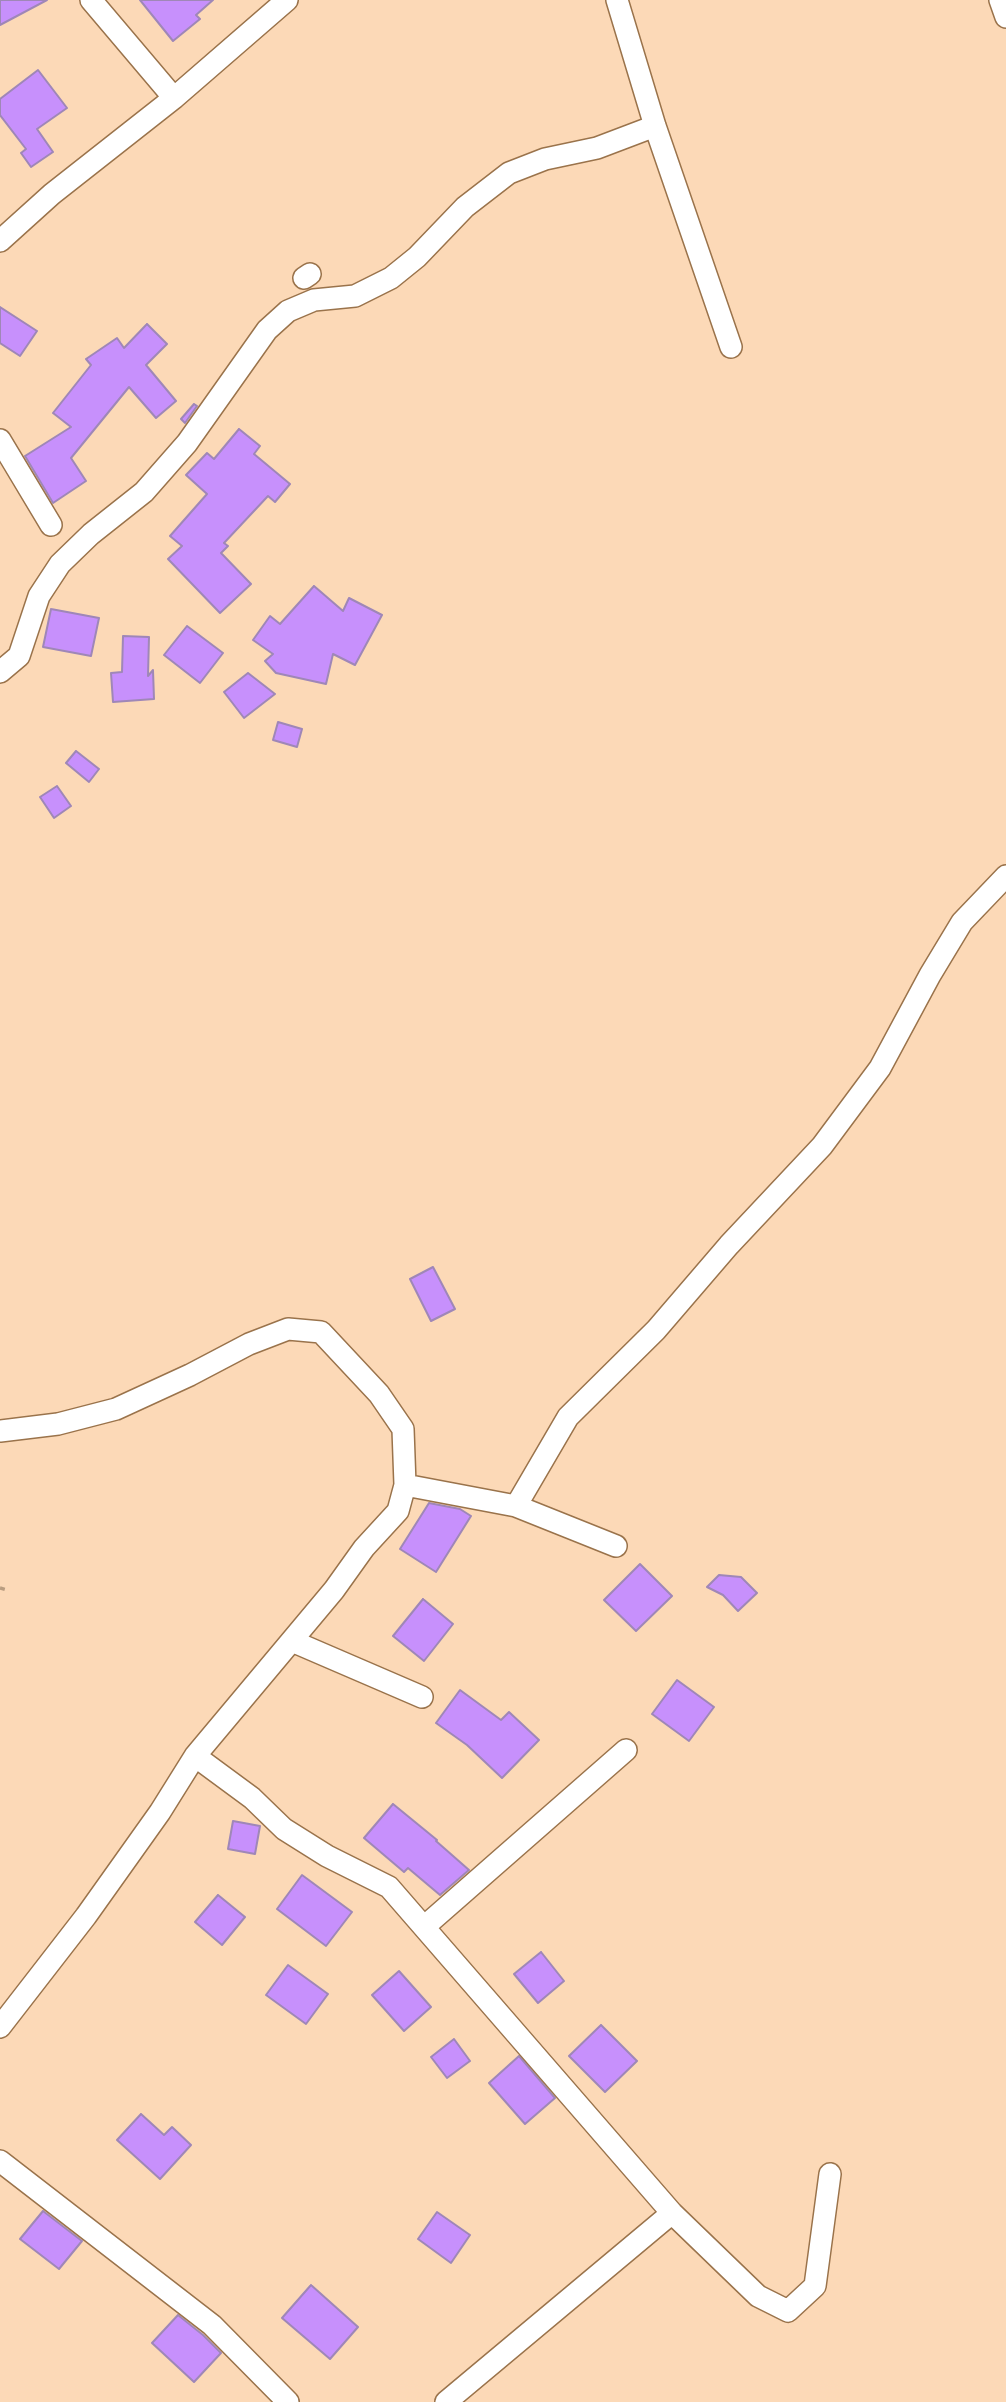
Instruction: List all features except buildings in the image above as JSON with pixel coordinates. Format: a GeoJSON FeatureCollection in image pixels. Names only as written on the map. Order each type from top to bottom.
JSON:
{"type":"FeatureCollection","features":[{"type":"Feature","properties":{"kind":"street"},"geometry":{"type":"LineString","coordinates":[[92,0],[174,98]]}},
{"type":"Feature","properties":{"kind":"street"},"geometry":{"type":"LineString","coordinates":[[0,241],[52,194],[174,98],[287,0]]}},
{"type":"Feature","properties":{"kind":"street"},"geometry":{"type":"LineString","coordinates":[[617,0],[654,126],[731,347]]}},
{"type":"Feature","properties":{"kind":"street"},"geometry":{"type":"LineString","coordinates":[[1000,0],[1006,17]]}},
{"type":"Feature","properties":{"kind":"street"},"geometry":{"type":"LineString","coordinates":[[0,672],[19,656],[39,596],[60,564],[91,534],[144,492],[187,443],[267,330],[288,311],[314,300],[355,296],[391,278],[417,257],[465,207],[509,173],[545,159],[597,148],[654,126]]}},
{"type":"Feature","properties":{"kind":"street"},"geometry":{"type":"LineString","coordinates":[[0,440],[51,525]]}},
{"type":"Feature","properties":{"kind":"street"},"geometry":{"type":"LineString","coordinates":[[516,1506],[568,1417],[656,1330],[729,1245],[821,1146],[880,1068],[962,922],[1006,876]]}},
{"type":"Feature","properties":{"kind":"street"},"geometry":{"type":"LineString","coordinates":[[0,1431],[58,1424],[116,1409],[249,1344],[288,1329],[321,1332],[379,1394],[403,1429],[405,1485],[398,1511],[364,1548],[334,1590],[195,1756],[160,1812],[86,1916],[0,2027]]}},
{"type":"Feature","properties":{"kind":"street"},"geometry":{"type":"LineString","coordinates":[[405,1485],[516,1506],[616,1546]]}},
{"type":"Feature","properties":{"kind":"street"},"geometry":{"type":"LineString","coordinates":[[292,1641],[422,1697]]}},
{"type":"Feature","properties":{"kind":"street"},"geometry":{"type":"LineString","coordinates":[[424,1927],[626,1750]]}},
{"type":"Feature","properties":{"kind":"street"},"geometry":{"type":"LineString","coordinates":[[195,1756],[252,1798],[284,1829],[327,1856],[389,1887],[672,2213],[758,2296],[788,2311],[815,2286],[830,2174]]}},
{"type":"Feature","properties":{"kind":"street"},"geometry":{"type":"LineString","coordinates":[[0,2161],[212,2325],[288,2402]]}},
{"type":"Feature","properties":{"kind":"street"},"geometry":{"type":"LineString","coordinates":[[446,2402],[672,2213]]}},
{"type":"Feature","properties":{"kind":"path"},"geometry":{"type":"LineString","coordinates":[[0,1588],[6,1590]]}}]}
